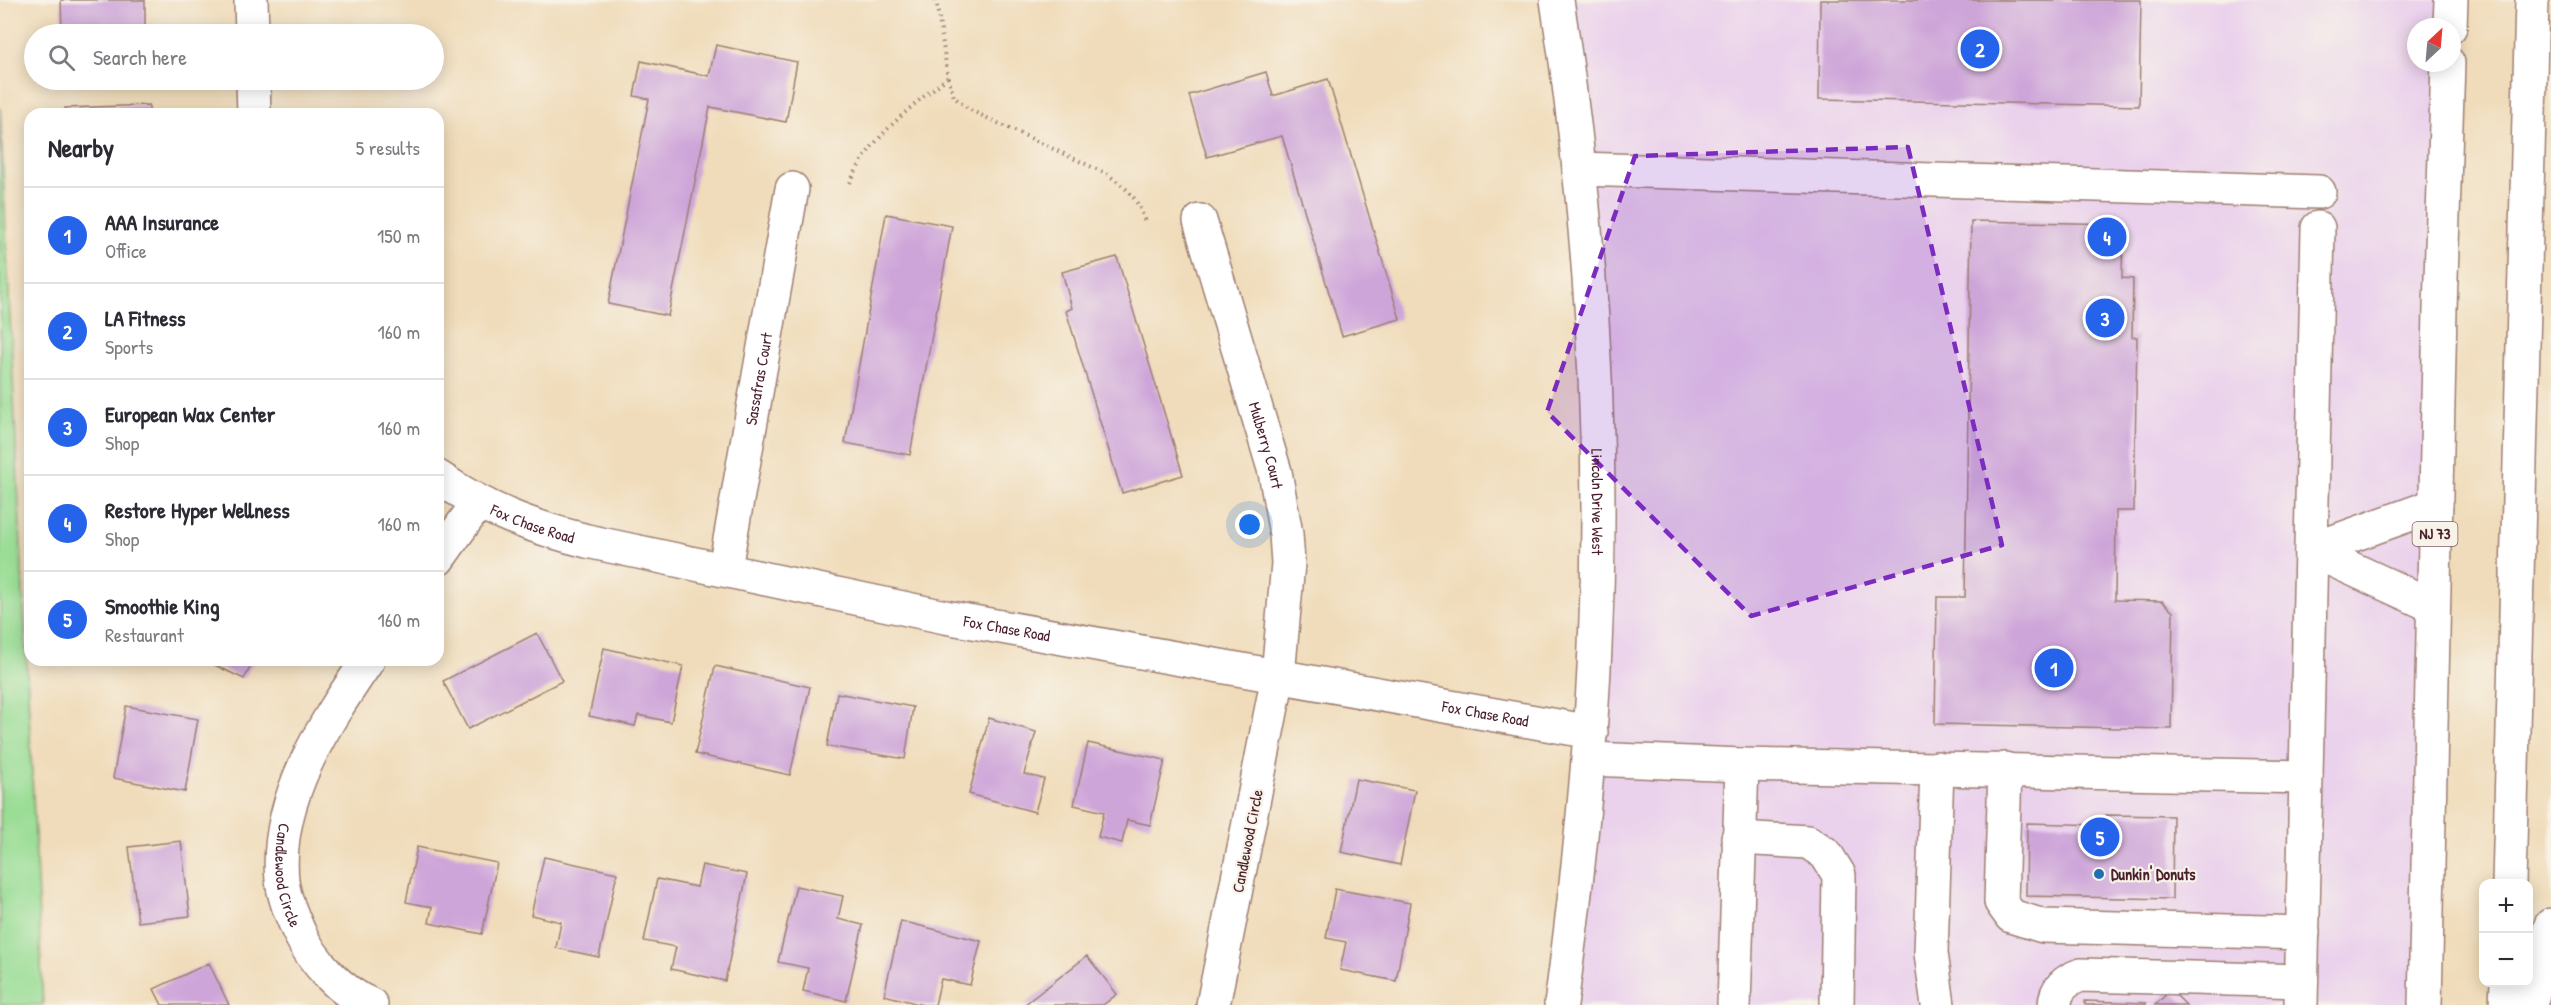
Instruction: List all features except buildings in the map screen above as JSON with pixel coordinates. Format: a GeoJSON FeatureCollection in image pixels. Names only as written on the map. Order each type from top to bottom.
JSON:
{"type":"FeatureCollection","features":[{"type":"Feature","properties":{"kind":"main road"},"geometry":{"type":"LineString","coordinates":[[251,0],[252,24]]}},
{"type":"Feature","properties":{"kind":"main road","name":"Lincoln Drive West"},"geometry":{"type":"LineString","coordinates":[[1557,0],[1579,169],[1597,439],[1596,645],[1590,745],[1561,1005]]}},
{"type":"Feature","properties":{"kind":"main road"},"geometry":{"type":"LineString","coordinates":[[2450,18],[2451,0]]}},
{"type":"Feature","properties":{"kind":"main road"},"geometry":{"type":"LineString","coordinates":[[2509,879],[2532,0]]}},
{"type":"Feature","properties":{"kind":"main road","name":"NJ 73"},"geometry":{"type":"LineString","coordinates":[[2426,1005],[2433,606],[2448,72]]}},
{"type":"Feature","properties":{"kind":"main road"},"geometry":{"type":"LineString","coordinates":[[253,90],[254,108]]}},
{"type":"Feature","properties":{"kind":"main road"},"geometry":{"type":"LineString","coordinates":[[1579,169],[2319,192]]}},
{"type":"Feature","properties":{"kind":"main road","name":"Sassafras Court"},"geometry":{"type":"LineString","coordinates":[[725,568],[792,189]]}},
{"type":"Feature","properties":{"kind":"main road","name":"Mulberry Court"},"geometry":{"type":"LineString","coordinates":[[1200,221],[1266,440],[1282,503],[1287,543],[1288,587],[1278,676]]}},
{"type":"Feature","properties":{"kind":"main road"},"geometry":{"type":"LineString","coordinates":[[2055,1005],[2058,990],[2080,975],[2301,993],[2318,228]]}},
{"type":"Feature","properties":{"kind":"main road","name":"Fox Chase Road"},"geometry":{"type":"LineString","coordinates":[[444,481],[478,503],[534,528],[945,617],[1278,676],[1590,745],[1742,765],[2306,777]]}},
{"type":"Feature","properties":{"kind":"main road"},"geometry":{"type":"LineString","coordinates":[[444,551],[478,503]]}},
{"type":"Feature","properties":{"kind":"main road"},"geometry":{"type":"LineString","coordinates":[[2311,550],[2436,505]]}},
{"type":"Feature","properties":{"kind":"main road"},"geometry":{"type":"LineString","coordinates":[[2311,550],[2433,606]]}},
{"type":"Feature","properties":{"kind":"main road","name":"Candlewood Circle"},"geometry":{"type":"LineString","coordinates":[[364,666],[327,725],[306,765],[290,804],[282,844],[282,881],[291,914],[307,949],[332,977],[371,1005]]}},
{"type":"Feature","properties":{"kind":"main road","name":"Candlewood Circle"},"geometry":{"type":"LineString","coordinates":[[1213,1005],[1224,964],[1278,676]]}},
{"type":"Feature","properties":{"kind":"main road"},"geometry":{"type":"LineString","coordinates":[[1734,1005],[1742,765]]}},
{"type":"Feature","properties":{"kind":"main road"},"geometry":{"type":"LineString","coordinates":[[1937,768],[1930,953],[1938,1005]]}},
{"type":"Feature","properties":{"kind":"main road"},"geometry":{"type":"LineString","coordinates":[[2005,770],[2001,902],[2011,916],[2043,926],[2303,933]]}},
{"type":"Feature","properties":{"kind":"main road"},"geometry":{"type":"LineString","coordinates":[[1738,838],[1808,842],[1826,854],[1839,875],[1837,1005]]}},
{"type":"Feature","properties":{"kind":"main road"},"geometry":{"type":"LineString","coordinates":[[2530,1005],[2551,925]]}},
{"type":"Feature","properties":{"kind":"main road"},"geometry":{"type":"LineString","coordinates":[[2506,1005],[2507,987]]}},
{"type":"Feature","properties":{"kind":"path"},"geometry":{"type":"LineString","coordinates":[[936,0],[948,77],[954,98],[970,110],[1107,174],[1126,188],[1138,201],[1145,222]]}},
{"type":"Feature","properties":{"kind":"path"},"geometry":{"type":"LineString","coordinates":[[850,183],[861,159],[876,140],[948,77]]}},
{"type":"Feature","properties":{"kind":"highlighted area"},"geometry":{"type":"Polygon","coordinates":[[[1908,147],[2002,545],[1751,616],[1547,412],[1635,156],[1908,147]]]}},
{"type":"Feature","properties":{"kind":"shaded area"},"geometry":{"type":"Polygon","coordinates":[[[1557,0],[2451,0],[2450,18],[2407,18],[2407,72],[2448,72],[2425,1005],[1561,1005],[1596,645],[1557,0]]]}},
{"type":"Feature","properties":{"kind":"green space"},"geometry":{"type":"Polygon","coordinates":[[[0,107],[24,608],[24,666],[27,666],[43,1005],[0,1005],[0,107]]]}},
{"type":"Feature","properties":{"kind":"place","name":"LA Fitness"},"geometry":{"type":"Point","coordinates":[1980,49]}},
{"type":"Feature","properties":{"kind":"place","name":"Restore Hyper Wellness"},"geometry":{"type":"Point","coordinates":[2107,237]}},
{"type":"Feature","properties":{"kind":"place","name":"European Wax Center"},"geometry":{"type":"Point","coordinates":[2105,318]}},
{"type":"Feature","properties":{"kind":"place","name":"AAA Insurance"},"geometry":{"type":"Point","coordinates":[2054,668]}},
{"type":"Feature","properties":{"kind":"place","name":"Smoothie King"},"geometry":{"type":"Point","coordinates":[2100,837]}},
{"type":"Feature","properties":{"kind":"place","name":"Dunkin' Donuts"},"geometry":{"type":"Point","coordinates":[2099,874]}}]}
